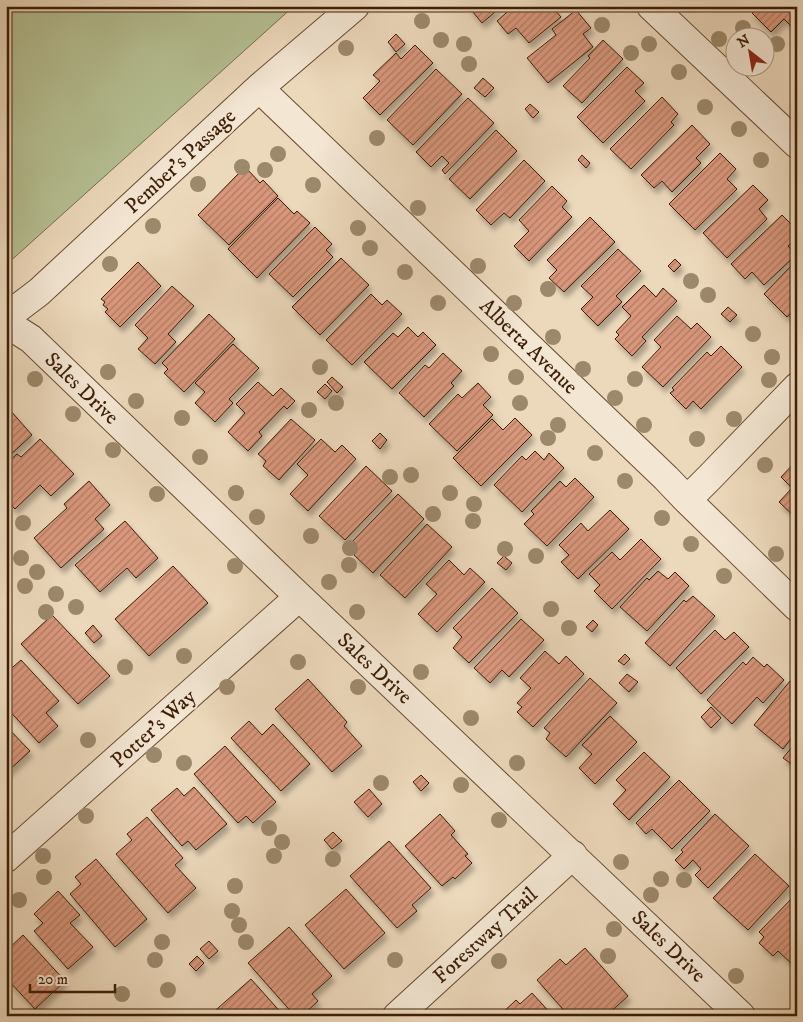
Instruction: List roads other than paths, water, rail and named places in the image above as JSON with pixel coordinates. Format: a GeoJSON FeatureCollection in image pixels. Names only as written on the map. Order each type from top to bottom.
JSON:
{"type":"FeatureCollection","features":[{"type":"Feature","properties":{"kind":"street","name":"Pember's Passage"},"geometry":{"type":"LineString","coordinates":[[6,317],[39,292],[259,88],[355,6]]}},
{"type":"Feature","properties":{"kind":"street"},"geometry":{"type":"LineString","coordinates":[[651,6],[797,144]]}},
{"type":"Feature","properties":{"kind":"street","name":"Alberta Avenue"},"geometry":{"type":"LineString","coordinates":[[259,88],[666,478],[797,607]]}},
{"type":"Feature","properties":{"kind":"street","name":"Sales Drive"},"geometry":{"type":"LineString","coordinates":[[6,322],[31,339],[741,1016]]}},
{"type":"Feature","properties":{"kind":"street"},"geometry":{"type":"LineString","coordinates":[[687,500],[797,387]]}},
{"type":"Feature","properties":{"kind":"street","name":"Potter's Way"},"geometry":{"type":"LineString","coordinates":[[6,858],[299,596]]}},
{"type":"Feature","properties":{"kind":"street","name":"Forestway Trail"},"geometry":{"type":"LineString","coordinates":[[397,1016],[573,855]]}}]}
